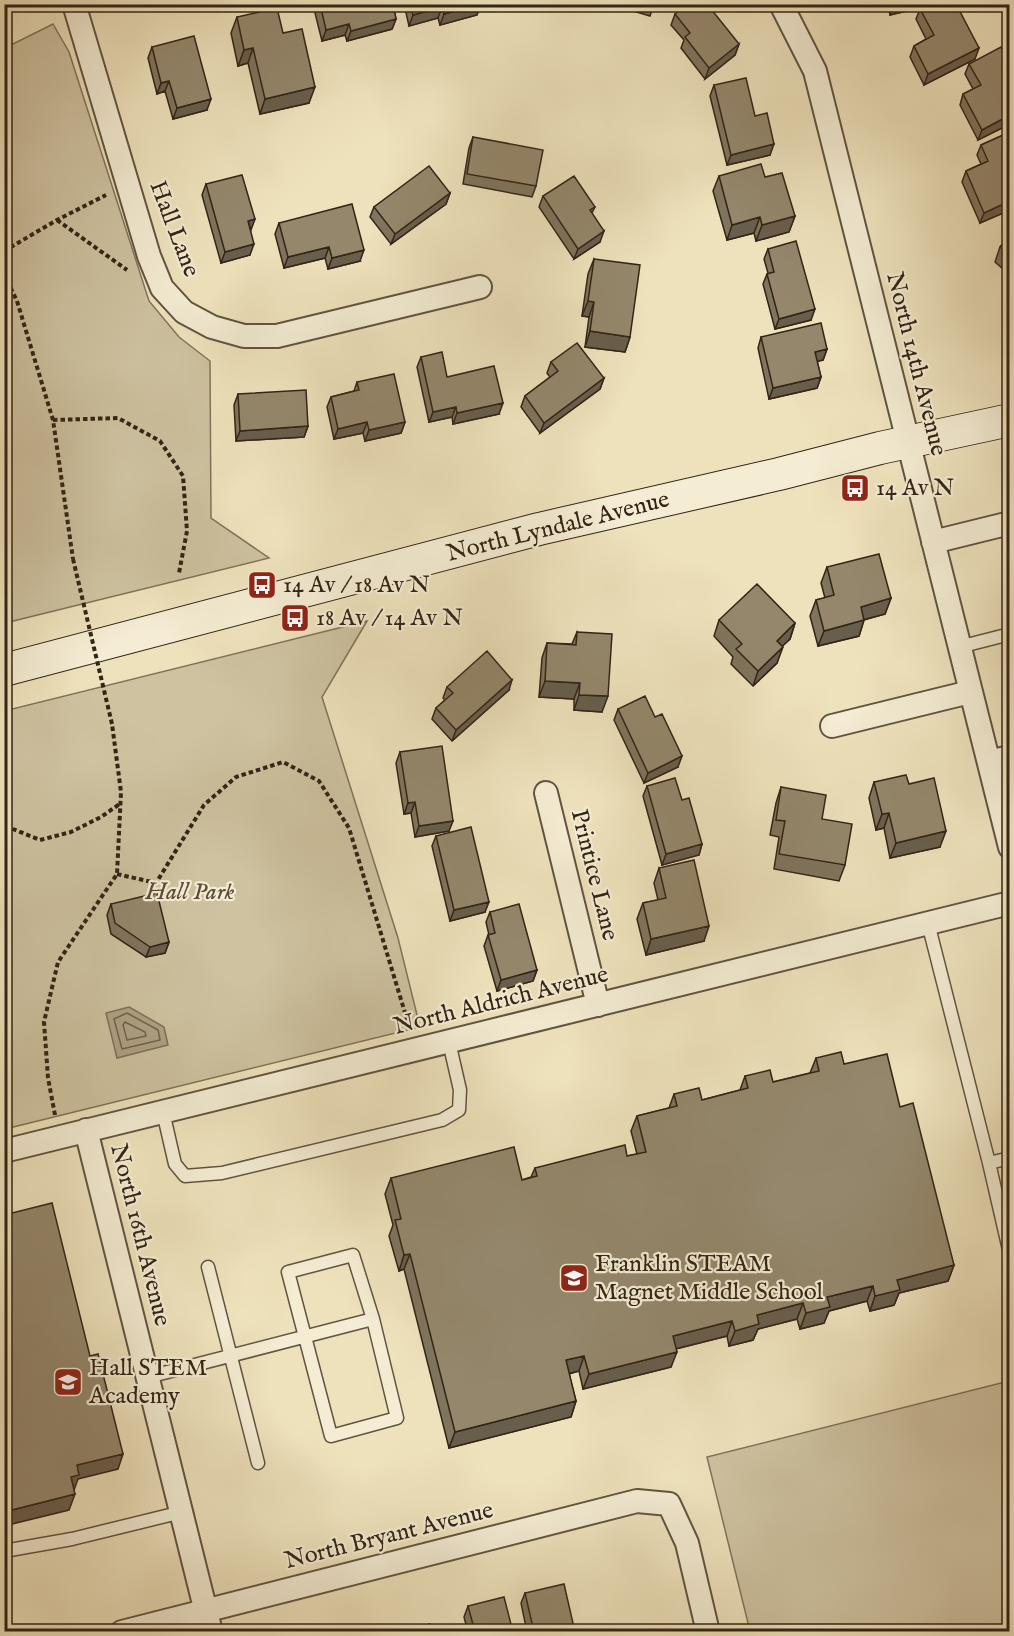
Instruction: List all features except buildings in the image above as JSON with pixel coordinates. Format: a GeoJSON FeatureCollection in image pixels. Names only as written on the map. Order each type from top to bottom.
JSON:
{"type":"FeatureCollection","features":[{"type":"Feature","properties":{"kind":"street","name":"Hall Lane"},"geometry":{"type":"LineString","coordinates":[[74,4],[149,256],[162,288],[184,312],[212,327],[244,336],[277,336],[480,287]]}},
{"type":"Feature","properties":{"kind":"street","name":"North 14th Avenue"},"geometry":{"type":"LineString","coordinates":[[781,4],[815,71],[970,692],[999,760],[1010,847]]}},
{"type":"Feature","properties":{"kind":"street","name":"North Lyndale Avenue"},"geometry":{"type":"LineString","coordinates":[[4,670],[539,529],[1010,420]]}},
{"type":"Feature","properties":{"kind":"street"},"geometry":{"type":"LineString","coordinates":[[933,542],[1010,523]]}},
{"type":"Feature","properties":{"kind":"street"},"geometry":{"type":"LineString","coordinates":[[832,726],[970,692]]}},
{"type":"Feature","properties":{"kind":"street","name":"Printice Lane"},"geometry":{"type":"LineString","coordinates":[[546,793],[598,1005]]}},
{"type":"Feature","properties":{"kind":"street","name":"North Aldrich Avenue"},"geometry":{"type":"LineString","coordinates":[[4,1151],[1010,903]]}},
{"type":"Feature","properties":{"kind":"street","name":"North 16th Avenue"},"geometry":{"type":"LineString","coordinates":[[86,1130],[209,1621]]}},
{"type":"Feature","properties":{"kind":"street","name":"North Bryant Avenue"},"geometry":{"type":"LineString","coordinates":[[122,1632],[209,1621],[637,1501],[669,1504],[687,1543],[708,1632]]}},
{"type":"Feature","properties":{"kind":"lane"},"geometry":{"type":"LineString","coordinates":[[959,647],[1010,634]]}},
{"type":"Feature","properties":{"kind":"lane"},"geometry":{"type":"LineString","coordinates":[[928,923],[1010,1254]]}},
{"type":"Feature","properties":{"kind":"lane"},"geometry":{"type":"LineString","coordinates":[[163,1112],[175,1164],[185,1176],[222,1173],[442,1120],[459,1110],[460,1090],[448,1042]]}},
{"type":"Feature","properties":{"kind":"lane"},"geometry":{"type":"LineString","coordinates":[[989,1163],[1010,1158]]}},
{"type":"Feature","properties":{"kind":"lane"},"geometry":{"type":"LineString","coordinates":[[353,1254],[373,1319],[397,1418],[331,1436],[288,1272],[353,1254]]}},
{"type":"Feature","properties":{"kind":"lane"},"geometry":{"type":"LineString","coordinates":[[208,1267],[258,1463]]}},
{"type":"Feature","properties":{"kind":"lane"},"geometry":{"type":"LineString","coordinates":[[148,1377],[373,1319]]}},
{"type":"Feature","properties":{"kind":"lane"},"geometry":{"type":"LineString","coordinates":[[4,1551],[72,1539],[182,1512]]}},
{"type":"Feature","properties":{"kind":"path"},"geometry":{"type":"LineString","coordinates":[[4,251],[57,220],[128,185]]}},
{"type":"Feature","properties":{"kind":"path"},"geometry":{"type":"LineString","coordinates":[[57,220],[136,276]]}},
{"type":"Feature","properties":{"kind":"path"},"geometry":{"type":"LineString","coordinates":[[4,274],[17,301],[53,420],[74,559],[112,724],[121,792],[117,874],[58,962],[44,1022],[48,1078],[55,1119]]}},
{"type":"Feature","properties":{"kind":"path"},"geometry":{"type":"LineString","coordinates":[[53,420],[118,418],[160,441],[183,477],[187,531],[178,573]]}},
{"type":"Feature","properties":{"kind":"path"},"geometry":{"type":"LineString","coordinates":[[117,874],[156,883],[204,805],[236,777],[283,762],[319,781],[349,828],[410,1029]]}},
{"type":"Feature","properties":{"kind":"path"},"geometry":{"type":"LineString","coordinates":[[4,816],[13,829],[40,840],[71,832],[101,817],[121,803]]}},
{"type":"Feature","properties":{"kind":"green space"},"geometry":{"type":"Polygon","coordinates":[[[53,24],[69,52],[149,301],[179,337],[210,361],[211,518],[269,558],[5,623],[5,48],[53,24]]]}},
{"type":"Feature","properties":{"kind":"green space","name":"Hall Park"},"geometry":{"type":"Polygon","coordinates":[[[367,621],[322,697],[398,938],[420,1027],[5,1129],[4,711],[367,621]]]}},
{"type":"Feature","properties":{"kind":"green space"},"geometry":{"type":"Polygon","coordinates":[[[1009,1381],[1009,1631],[750,1631],[707,1457],[1009,1381]]]}},
{"type":"Feature","properties":{"kind":"water"},"geometry":{"type":"Polygon","coordinates":[[[129,1007],[164,1027],[168,1045],[117,1058],[106,1013],[129,1007]]]}},
{"type":"Feature","properties":{"kind":"place","name":"14 Av N"},"geometry":{"type":"Point","coordinates":[855,488]}},
{"type":"Feature","properties":{"kind":"place","name":"14 Av / 18 Av N"},"geometry":{"type":"Point","coordinates":[262,585]}},
{"type":"Feature","properties":{"kind":"place","name":"18 Av / 14 Av N"},"geometry":{"type":"Point","coordinates":[295,618]}},
{"type":"Feature","properties":{"kind":"place","name":"Franklin STEAM Magnet Middle School"},"geometry":{"type":"Point","coordinates":[574,1278]}},
{"type":"Feature","properties":{"kind":"place","name":"Hall STEM Academy"},"geometry":{"type":"Point","coordinates":[68,1382]}}]}
